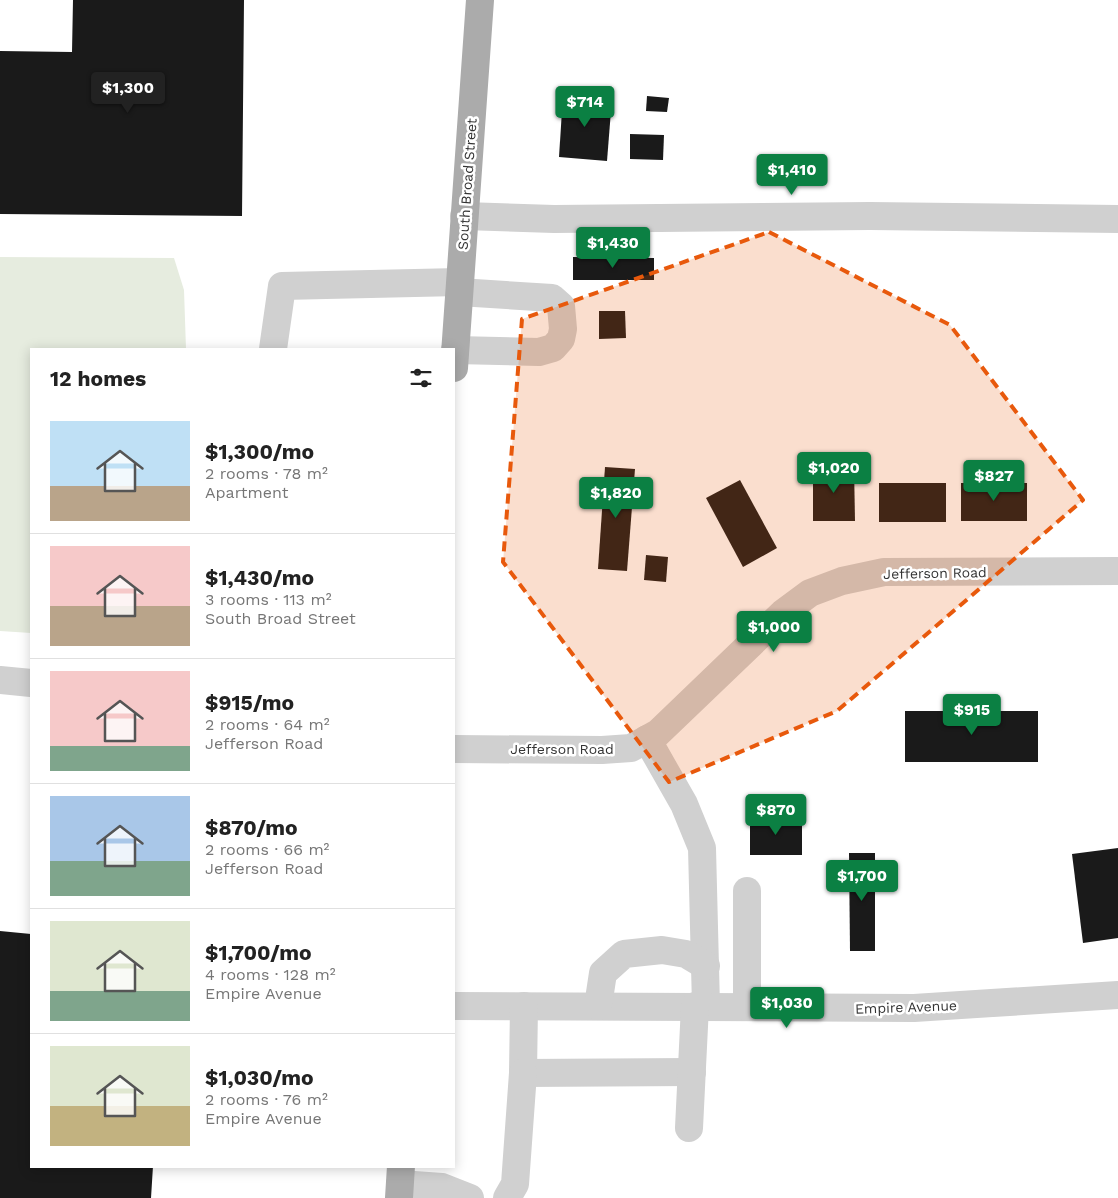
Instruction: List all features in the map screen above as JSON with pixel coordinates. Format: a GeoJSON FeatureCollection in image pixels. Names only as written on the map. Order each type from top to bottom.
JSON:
{"type":"FeatureCollection","features":[{"type":"Feature","properties":{"kind":"main road","name":"South Broad Street"},"geometry":{"type":"LineString","coordinates":[[455,348],[480,0]]}},
{"type":"Feature","properties":{"kind":"street"},"geometry":{"type":"LineString","coordinates":[[464,216],[554,219],[870,216],[1118,219]]}},
{"type":"Feature","properties":{"kind":"street"},"geometry":{"type":"LineString","coordinates":[[273,348],[282,286],[459,287],[552,298],[561,306],[561,339],[553,348],[539,352],[455,359]]}},
{"type":"Feature","properties":{"kind":"street","name":"Jefferson Road"},"geometry":{"type":"LineString","coordinates":[[455,749],[602,750],[631,748],[658,733],[783,614],[810,593],[842,581],[884,572],[1118,571]]}},
{"type":"Feature","properties":{"kind":"street"},"geometry":{"type":"LineString","coordinates":[[0,680],[30,683]]}},
{"type":"Feature","properties":{"kind":"street"},"geometry":{"type":"LineString","coordinates":[[647,739],[684,804],[702,848],[706,966],[692,1072],[690,1128]]}},
{"type":"Feature","properties":{"kind":"street"},"geometry":{"type":"LineString","coordinates":[[747,891],[747,1007]]}},
{"type":"Feature","properties":{"kind":"street"},"geometry":{"type":"LineString","coordinates":[[598,1006],[603,973],[624,954],[662,950],[686,954],[706,966]]}},
{"type":"Feature","properties":{"kind":"street","name":"Empire Avenue"},"geometry":{"type":"LineString","coordinates":[[455,1006],[914,1008],[1118,996]]}},
{"type":"Feature","properties":{"kind":"street"},"geometry":{"type":"LineString","coordinates":[[507,1198],[515,1184],[523,1072],[524,1006]]}},
{"type":"Feature","properties":{"kind":"street"},"geometry":{"type":"LineString","coordinates":[[523,1072],[692,1072]]}},
{"type":"Feature","properties":{"kind":"street"},"geometry":{"type":"LineString","coordinates":[[400,1183],[442,1186],[470,1198]]}},
{"type":"Feature","properties":{"kind":"highlighted area"},"geometry":{"type":"Polygon","coordinates":[[[769,232],[950,325],[1083,500],[837,711],[669,782],[503,562],[522,319],[769,232]]]}},
{"type":"Feature","properties":{"kind":"shaded area"},"geometry":{"type":"Polygon","coordinates":[[[0,257],[174,258],[184,290],[186,348],[30,348],[30,633],[0,631],[0,257]]]}},
{"type":"Feature","properties":{"kind":"building"},"geometry":{"type":"Polygon","coordinates":[[[73,0],[244,0],[242,216],[0,214],[0,51],[72,52],[73,0]]]}},
{"type":"Feature","properties":{"kind":"building"},"geometry":{"type":"Polygon","coordinates":[[[563,95],[612,98],[607,161],[559,157],[563,95]]]}},
{"type":"Feature","properties":{"kind":"building"},"geometry":{"type":"Polygon","coordinates":[[[647,96],[669,98],[667,112],[646,111],[647,96]]]}},
{"type":"Feature","properties":{"kind":"building"},"geometry":{"type":"Polygon","coordinates":[[[630,134],[664,135],[663,160],[630,159],[630,134]]]}},
{"type":"Feature","properties":{"kind":"building"},"geometry":{"type":"Polygon","coordinates":[[[573,257],[654,258],[654,280],[573,280],[573,257]]]}},
{"type":"Feature","properties":{"kind":"building"},"geometry":{"type":"Polygon","coordinates":[[[599,311],[625,311],[626,338],[599,339],[599,311]]]}},
{"type":"Feature","properties":{"kind":"building"},"geometry":{"type":"Polygon","coordinates":[[[813,466],[854,466],[855,521],[813,521],[813,466]]]}},
{"type":"Feature","properties":{"kind":"building"},"geometry":{"type":"Polygon","coordinates":[[[605,467],[635,469],[627,571],[598,569],[605,467]]]}},
{"type":"Feature","properties":{"kind":"building"},"geometry":{"type":"Polygon","coordinates":[[[740,480],[777,548],[743,567],[706,498],[740,480]]]}},
{"type":"Feature","properties":{"kind":"building"},"geometry":{"type":"Polygon","coordinates":[[[879,483],[946,483],[946,522],[879,522],[879,483]]]}},
{"type":"Feature","properties":{"kind":"building"},"geometry":{"type":"Polygon","coordinates":[[[961,483],[1027,483],[1027,521],[961,521],[961,483]]]}},
{"type":"Feature","properties":{"kind":"building"},"geometry":{"type":"Polygon","coordinates":[[[646,555],[668,557],[666,582],[644,580],[646,555]]]}},
{"type":"Feature","properties":{"kind":"building"},"geometry":{"type":"Polygon","coordinates":[[[905,711],[1038,711],[1038,762],[905,762],[905,711]]]}},
{"type":"Feature","properties":{"kind":"building"},"geometry":{"type":"Polygon","coordinates":[[[750,818],[802,818],[802,855],[750,855],[750,818]]]}},
{"type":"Feature","properties":{"kind":"building"},"geometry":{"type":"Polygon","coordinates":[[[1118,848],[1118,938],[1083,943],[1072,854],[1118,848]]]}},
{"type":"Feature","properties":{"kind":"building"},"geometry":{"type":"Polygon","coordinates":[[[849,853],[875,853],[875,951],[850,951],[849,853]]]}},
{"type":"Feature","properties":{"kind":"building"},"geometry":{"type":"Polygon","coordinates":[[[0,931],[30,934],[30,1168],[153,1168],[151,1198],[0,1198],[0,931]]]}}]}
